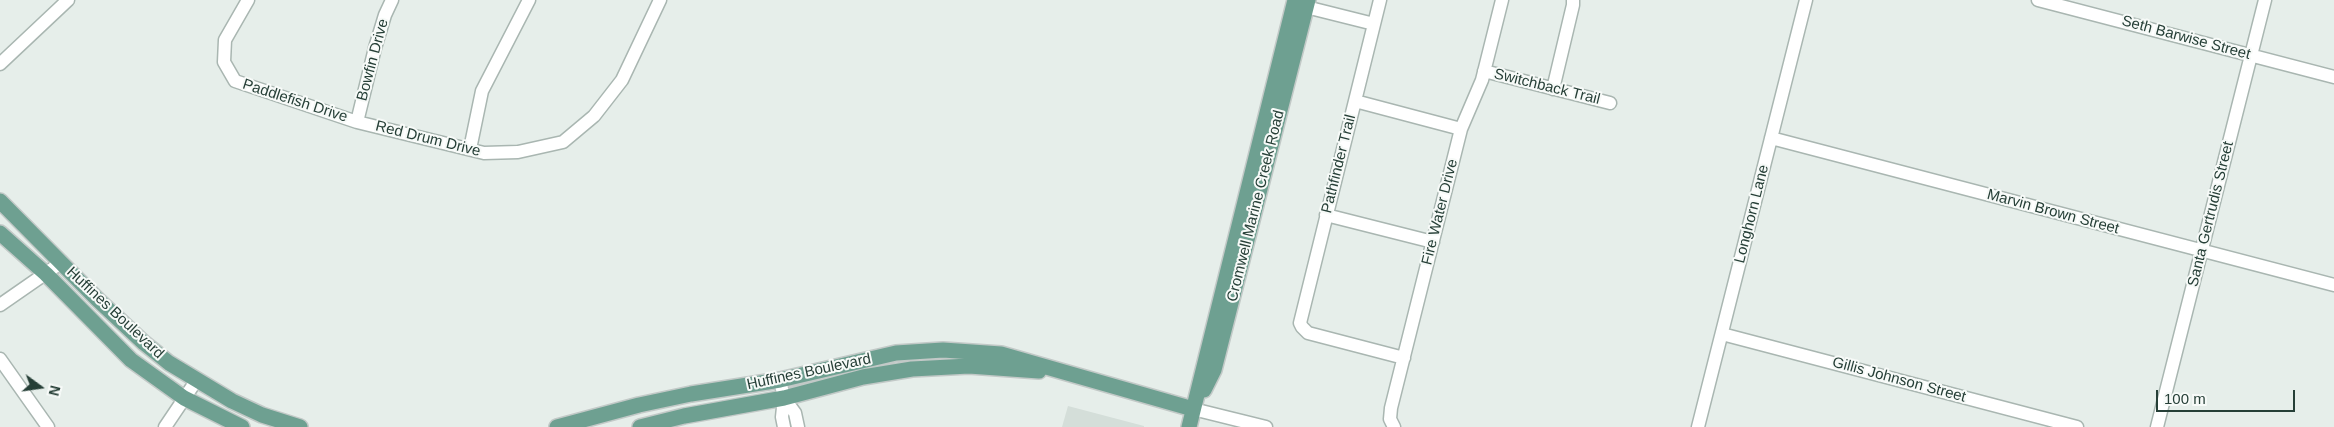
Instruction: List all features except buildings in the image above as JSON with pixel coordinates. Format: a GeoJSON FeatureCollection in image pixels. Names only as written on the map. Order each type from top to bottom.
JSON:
{"type":"FeatureCollection","features":[{"type":"Feature","properties":{"kind":"main road","name":"Cromwell Marine Creek Road"},"geometry":{"type":"LineString","coordinates":[[1189,427],[1193,409],[1214,370],[1303,2]]}},
{"type":"Feature","properties":{"kind":"main road","name":"Huffines Boulevard"},"geometry":{"type":"LineString","coordinates":[[5,206],[97,299],[144,343],[196,381],[262,415],[300,427]]}},
{"type":"Feature","properties":{"kind":"main road","name":"Huffines Boulevard"},"geometry":{"type":"LineString","coordinates":[[0,233],[46,274],[126,355],[184,398],[242,427]]}},
{"type":"Feature","properties":{"kind":"main road","name":"Huffines Boulevard"},"geometry":{"type":"LineString","coordinates":[[557,427],[639,405],[691,394],[780,380],[896,353],[943,350],[1001,354],[1193,409]]}},
{"type":"Feature","properties":{"kind":"main road","name":"Huffines Boulevard"},"geometry":{"type":"LineString","coordinates":[[640,427],[684,416],[784,398],[864,377],[912,368],[970,366],[1062,372]]}},
{"type":"Feature","properties":{"kind":"street"},"geometry":{"type":"LineString","coordinates":[[0,64],[68,0]]}},
{"type":"Feature","properties":{"kind":"street","name":"Paddlefish Drive"},"geometry":{"type":"LineString","coordinates":[[248,0],[225,40],[224,62],[235,81],[357,122]]}},
{"type":"Feature","properties":{"kind":"street","name":"Bowfin Drive"},"geometry":{"type":"LineString","coordinates":[[357,122],[375,48],[385,15],[392,0]]}},
{"type":"Feature","properties":{"kind":"street"},"geometry":{"type":"LineString","coordinates":[[470,149],[482,91],[529,0]]}},
{"type":"Feature","properties":{"kind":"street","name":"Red Drum Drive"},"geometry":{"type":"LineString","coordinates":[[357,122],[484,153],[518,152],[563,142],[594,116],[622,80],[660,0]]}},
{"type":"Feature","properties":{"kind":"street","name":"Pathfinder Trail"},"geometry":{"type":"LineString","coordinates":[[1380,0],[1300,318],[1302,327],[1308,333],[1404,358]]}},
{"type":"Feature","properties":{"kind":"street","name":"Fire Water Drive"},"geometry":{"type":"LineString","coordinates":[[1394,427],[1390,412],[1461,129],[1484,71],[1502,0]]}},
{"type":"Feature","properties":{"kind":"street"},"geometry":{"type":"LineString","coordinates":[[1553,89],[1574,5],[1573,0]]}},
{"type":"Feature","properties":{"kind":"street","name":"Longhorn Lane"},"geometry":{"type":"LineString","coordinates":[[1698,427],[1806,0]]}},
{"type":"Feature","properties":{"kind":"street","name":"Seth Barwise Street"},"geometry":{"type":"LineString","coordinates":[[2038,0],[2334,77]]}},
{"type":"Feature","properties":{"kind":"street","name":"Santa Gertrudis Street"},"geometry":{"type":"LineString","coordinates":[[2157,427],[2265,0]]}},
{"type":"Feature","properties":{"kind":"street"},"geometry":{"type":"LineString","coordinates":[[1303,2],[1374,24]]}},
{"type":"Feature","properties":{"kind":"street","name":"Switchback Trail"},"geometry":{"type":"LineString","coordinates":[[1484,71],[1610,103]]}},
{"type":"Feature","properties":{"kind":"street"},"geometry":{"type":"LineString","coordinates":[[1355,101],[1461,129]]}},
{"type":"Feature","properties":{"kind":"street","name":"Marvin Brown Street"},"geometry":{"type":"LineString","coordinates":[[1771,138],[2334,285]]}},
{"type":"Feature","properties":{"kind":"street"},"geometry":{"type":"LineString","coordinates":[[1326,215],[1433,242]]}},
{"type":"Feature","properties":{"kind":"street"},"geometry":{"type":"LineString","coordinates":[[0,306],[62,262]]}},
{"type":"Feature","properties":{"kind":"street","name":"Gillis Johnson Street"},"geometry":{"type":"LineString","coordinates":[[1722,334],[2077,427]]}},
{"type":"Feature","properties":{"kind":"street"},"geometry":{"type":"LineString","coordinates":[[0,359],[48,427]]}},
{"type":"Feature","properties":{"kind":"street"},"geometry":{"type":"LineString","coordinates":[[780,380],[784,398],[782,417],[784,427]]}},
{"type":"Feature","properties":{"kind":"street"},"geometry":{"type":"LineString","coordinates":[[165,427],[196,381]]}},
{"type":"Feature","properties":{"kind":"street"},"geometry":{"type":"LineString","coordinates":[[784,398],[795,413],[798,427]]}},
{"type":"Feature","properties":{"kind":"street"},"geometry":{"type":"LineString","coordinates":[[1193,409],[1266,427]]}},
{"type":"Feature","properties":{"kind":"shaded area"},"geometry":{"type":"Polygon","coordinates":[[[1068,406],[1144,426],[1144,427],[1062,427],[1068,406]]]}}]}
